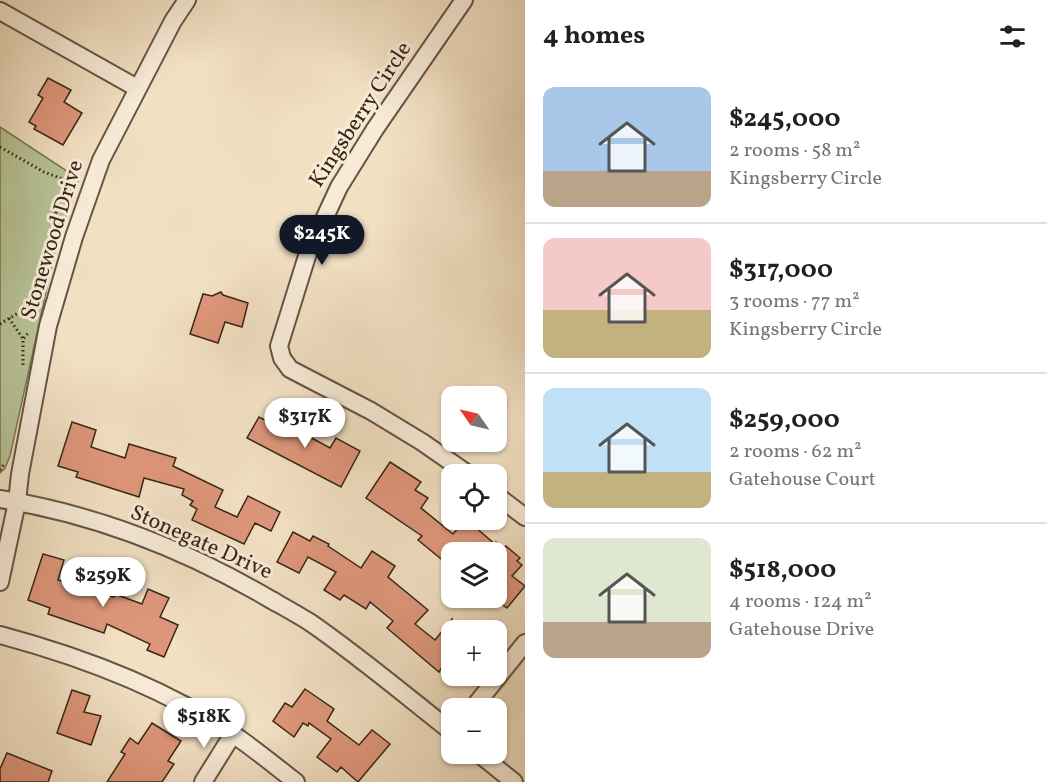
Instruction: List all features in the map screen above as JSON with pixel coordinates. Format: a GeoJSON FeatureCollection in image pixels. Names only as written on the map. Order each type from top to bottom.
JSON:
{"type":"FeatureCollection","features":[{"type":"Feature","properties":{"kind":"street","name":"Stonewood Drive"},"geometry":{"type":"LineString","coordinates":[[0,582],[8,500],[20,474],[48,326],[74,237],[101,160],[173,21],[188,0]]}},
{"type":"Feature","properties":{"kind":"street","name":"Kingsberry Circle"},"geometry":{"type":"LineString","coordinates":[[454,464],[371,411],[290,369],[282,358],[279,346],[307,256],[339,187],[375,129],[464,0]]}},
{"type":"Feature","properties":{"kind":"street"},"geometry":{"type":"LineString","coordinates":[[0,11],[137,88]]}},
{"type":"Feature","properties":{"kind":"street","name":"Stonegate Drive"},"geometry":{"type":"LineString","coordinates":[[8,500],[89,519],[160,545],[233,578],[310,622],[441,723]]}},
{"type":"Feature","properties":{"kind":"street"},"geometry":{"type":"LineString","coordinates":[[507,503],[525,517]]}},
{"type":"Feature","properties":{"kind":"street"},"geometry":{"type":"LineString","coordinates":[[0,635],[75,657],[148,687],[188,707],[233,734],[296,782]]}},
{"type":"Feature","properties":{"kind":"street"},"geometry":{"type":"LineString","coordinates":[[481,698],[525,643]]}},
{"type":"Feature","properties":{"kind":"street"},"geometry":{"type":"LineString","coordinates":[[203,782],[233,734]]}},
{"type":"Feature","properties":{"kind":"street"},"geometry":{"type":"LineString","coordinates":[[492,764],[514,782]]}},
{"type":"Feature","properties":{"kind":"path"},"geometry":{"type":"LineString","coordinates":[[0,147],[44,172],[78,184],[61,202],[56,213],[51,254],[38,275],[33,290],[36,302],[0,324]]}},
{"type":"Feature","properties":{"kind":"path"},"geometry":{"type":"LineString","coordinates":[[9,318],[23,339]]}},
{"type":"Feature","properties":{"kind":"green space"},"geometry":{"type":"Polygon","coordinates":[[[0,127],[79,179],[57,242],[10,456],[0,473],[0,127]]]}},
{"type":"Feature","properties":{"kind":"building"},"geometry":{"type":"Polygon","coordinates":[[[48,78],[71,90],[64,102],[82,113],[63,145],[34,129],[36,126],[29,122],[43,98],[38,95],[48,78]]]}},
{"type":"Feature","properties":{"kind":"building"},"geometry":{"type":"Polygon","coordinates":[[[221,292],[223,295],[248,303],[242,327],[225,322],[218,343],[190,334],[203,294],[212,296],[221,292]]]}},
{"type":"Feature","properties":{"kind":"building"},"geometry":{"type":"Polygon","coordinates":[[[277,414],[300,426],[297,430],[330,448],[336,438],[360,451],[341,487],[247,438],[259,417],[272,424],[277,414]]]}},
{"type":"Feature","properties":{"kind":"building"},"geometry":{"type":"Polygon","coordinates":[[[72,422],[96,430],[91,447],[125,458],[129,444],[176,458],[173,466],[223,490],[215,507],[237,517],[248,496],[280,512],[271,531],[255,523],[244,544],[192,520],[197,509],[190,505],[193,501],[182,495],[184,489],[144,478],[139,497],[76,477],[78,472],[58,466],[72,422]]]}},
{"type":"Feature","properties":{"kind":"building"},"geometry":{"type":"Polygon","coordinates":[[[390,462],[421,482],[415,490],[428,498],[421,508],[441,524],[441,530],[448,530],[453,534],[456,530],[479,530],[493,542],[441,542],[441,559],[418,540],[422,536],[366,498],[390,462]]]}},
{"type":"Feature","properties":{"kind":"building"},"geometry":{"type":"Polygon","coordinates":[[[293,532],[310,541],[313,536],[329,544],[328,546],[361,568],[372,551],[395,566],[388,577],[428,610],[415,624],[435,640],[441,633],[441,669],[439,672],[387,628],[393,621],[370,602],[366,609],[344,595],[340,600],[324,590],[336,572],[308,557],[299,573],[277,562],[293,532]]]}},
{"type":"Feature","properties":{"kind":"building"},"geometry":{"type":"Polygon","coordinates":[[[507,547],[520,558],[517,561],[522,565],[512,576],[525,586],[507,608],[507,547]]]}},
{"type":"Feature","properties":{"kind":"building"},"geometry":{"type":"Polygon","coordinates":[[[43,554],[64,560],[58,580],[114,597],[115,594],[142,604],[148,589],[169,598],[160,617],[178,625],[164,657],[147,650],[150,644],[107,624],[104,633],[48,614],[50,608],[28,600],[43,554]]]}},
{"type":"Feature","properties":{"kind":"building"},"geometry":{"type":"Polygon","coordinates":[[[305,689],[334,709],[327,721],[359,745],[372,730],[390,744],[358,782],[341,767],[337,772],[317,757],[331,739],[309,723],[308,726],[303,723],[294,737],[273,721],[285,703],[292,707],[305,689]]]}},
{"type":"Feature","properties":{"kind":"building"},"geometry":{"type":"Polygon","coordinates":[[[72,690],[90,696],[84,712],[101,716],[91,745],[57,733],[72,690]]]}},
{"type":"Feature","properties":{"kind":"building"},"geometry":{"type":"Polygon","coordinates":[[[152,723],[181,741],[168,761],[174,764],[162,782],[107,782],[125,754],[121,752],[130,738],[138,744],[152,723]]]}},
{"type":"Feature","properties":{"kind":"building"},"geometry":{"type":"Polygon","coordinates":[[[7,753],[52,771],[48,782],[0,782],[0,769],[7,753]]]}}]}
